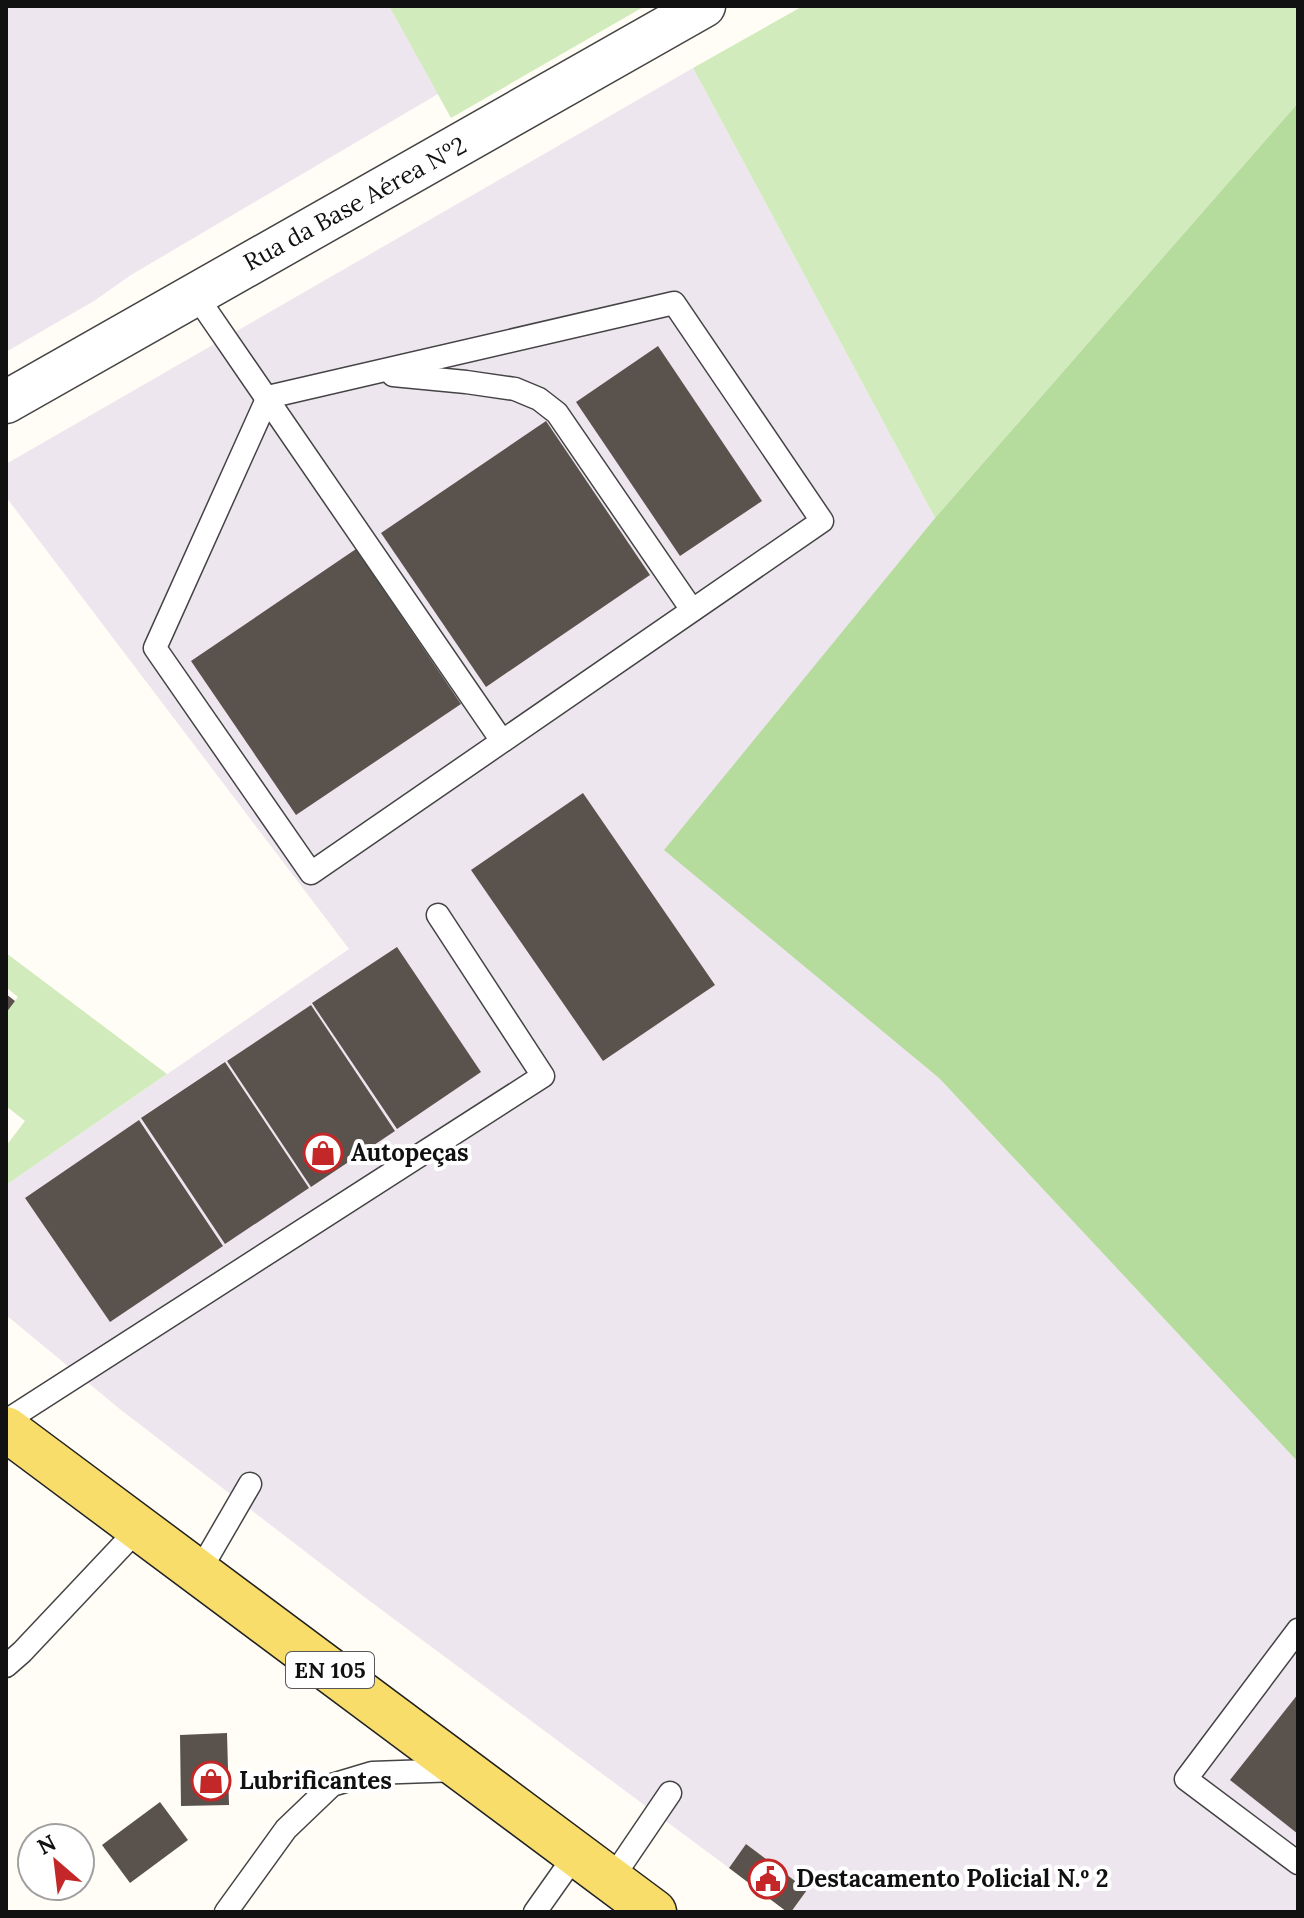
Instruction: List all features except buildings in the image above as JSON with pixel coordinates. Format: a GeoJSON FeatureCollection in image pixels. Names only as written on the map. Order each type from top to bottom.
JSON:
{"type":"FeatureCollection","features":[{"type":"Feature","properties":{"kind":"main road","name":"EN 105"},"geometry":{"type":"LineString","coordinates":[[6,1429],[654,1912]]}},
{"type":"Feature","properties":{"kind":"street","name":"Rua da Base Aérea Nº2"},"geometry":{"type":"LineString","coordinates":[[6,402],[704,6]]}},
{"type":"Feature","properties":{"kind":"lane"},"geometry":{"type":"LineString","coordinates":[[195,294],[502,741]]}},
{"type":"Feature","properties":{"kind":"lane"},"geometry":{"type":"LineString","coordinates":[[674,303],[822,521],[311,873],[155,648],[268,397],[674,303]]}},
{"type":"Feature","properties":{"kind":"lane"},"geometry":{"type":"LineString","coordinates":[[370,373],[515,389],[539,399],[557,413],[692,610]]}},
{"type":"Feature","properties":{"kind":"lane"},"geometry":{"type":"LineString","coordinates":[[6,1421],[543,1076],[438,915]]}},
{"type":"Feature","properties":{"kind":"lane"},"geometry":{"type":"LineString","coordinates":[[199,1572],[250,1484]]}},
{"type":"Feature","properties":{"kind":"lane"},"geometry":{"type":"LineString","coordinates":[[6,1666],[139,1528]]}},
{"type":"Feature","properties":{"kind":"lane"},"geometry":{"type":"LineString","coordinates":[[1298,1630],[1186,1779],[1298,1863]]}},
{"type":"Feature","properties":{"kind":"lane"},"geometry":{"type":"LineString","coordinates":[[226,1912],[286,1829],[332,1785],[372,1773],[464,1770]]}},
{"type":"Feature","properties":{"kind":"lane"},"geometry":{"type":"LineString","coordinates":[[611,1880],[670,1793]]}},
{"type":"Feature","properties":{"kind":"lane"},"geometry":{"type":"LineString","coordinates":[[535,1912],[576,1854]]}},
{"type":"Feature","properties":{"kind":"shaded area"},"geometry":{"type":"Polygon","coordinates":[[[6,6],[389,6],[438,94],[6,352],[6,6]]]}},
{"type":"Feature","properties":{"kind":"shaded area"},"geometry":{"type":"Polygon","coordinates":[[[693,68],[935,518],[665,850],[939,1078],[1298,1462],[1298,1912],[791,1912],[807,1890],[746,1844],[729,1868],[367,1599],[121,1410],[6,1315],[6,1185],[349,949],[6,497],[6,464],[693,68]]]}},
{"type":"Feature","properties":{"kind":"green space"},"geometry":{"type":"Polygon","coordinates":[[[389,6],[645,6],[451,118],[389,6]]]}},
{"type":"Feature","properties":{"kind":"green space"},"geometry":{"type":"Polygon","coordinates":[[[803,6],[1298,6],[1298,103],[935,518],[693,68],[803,6]]]}},
{"type":"Feature","properties":{"kind":"green space"},"geometry":{"type":"Polygon","coordinates":[[[1298,103],[1298,1462],[939,1078],[664,850],[935,518],[1298,103]]]}},
{"type":"Feature","properties":{"kind":"green space"},"geometry":{"type":"Polygon","coordinates":[[[6,953],[167,1074],[6,1185],[6,1146],[25,1121],[6,1106],[6,1013],[18,997],[6,987],[6,953]]]}},
{"type":"Feature","properties":{"kind":"place","name":"Autopeças"},"geometry":{"type":"Point","coordinates":[323,1153]}},
{"type":"Feature","properties":{"kind":"place","name":"Lubrificantes"},"geometry":{"type":"Point","coordinates":[211,1781]}},
{"type":"Feature","properties":{"kind":"place","name":"Destacamento Policial N.º 2"},"geometry":{"type":"Point","coordinates":[768,1879]}}]}
